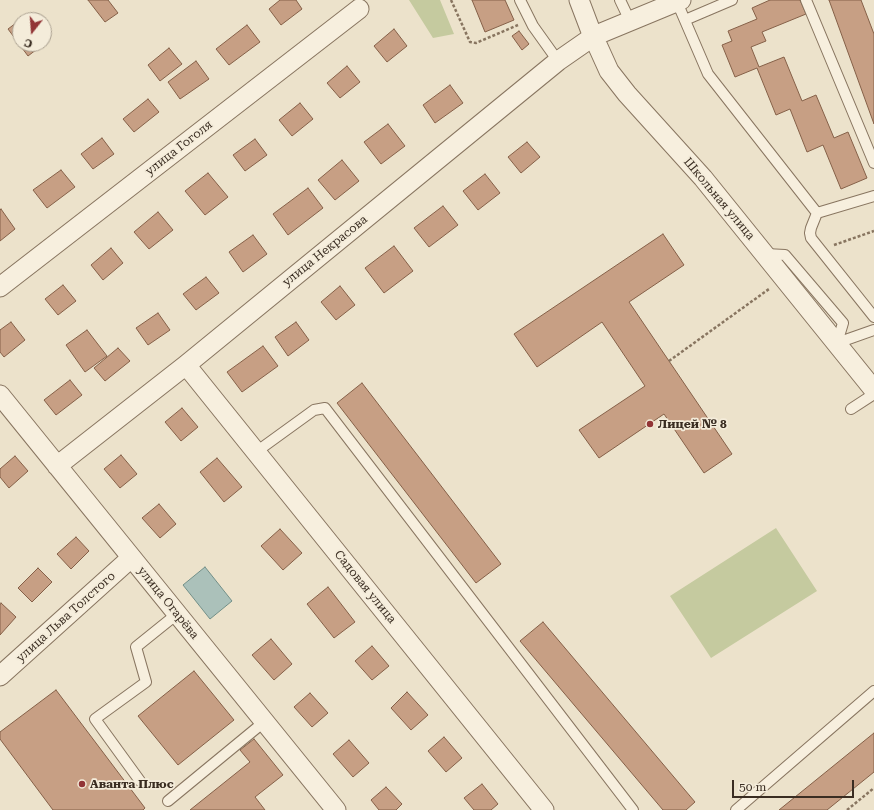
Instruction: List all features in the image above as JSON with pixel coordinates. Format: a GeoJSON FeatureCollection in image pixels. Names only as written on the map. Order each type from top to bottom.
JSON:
{"type":"FeatureCollection","features":[{"type":"Feature","properties":{"kind":"street","name":"Школьная улица"},"geometry":{"type":"LineString","coordinates":[[579,0],[603,61],[627,94],[703,178],[766,254],[874,390]]}},
{"type":"Feature","properties":{"kind":"street","name":"улица Некрасова"},"geometry":{"type":"LineString","coordinates":[[57,466],[186,365],[558,61],[594,36],[679,1]]}},
{"type":"Feature","properties":{"kind":"street","name":"улица Гоголя"},"geometry":{"type":"LineString","coordinates":[[0,287],[359,9]]}},
{"type":"Feature","properties":{"kind":"street","name":"Садовая улица"},"geometry":{"type":"LineString","coordinates":[[186,365],[544,810]]}},
{"type":"Feature","properties":{"kind":"street","name":"улица Огарёва"},"geometry":{"type":"LineString","coordinates":[[3,405],[57,466],[336,810]]}},
{"type":"Feature","properties":{"kind":"street","name":"улица Льва Толстого"},"geometry":{"type":"LineString","coordinates":[[0,676],[131,558]]}},
{"type":"Feature","properties":{"kind":"lane"},"geometry":{"type":"LineString","coordinates":[[520,0],[530,20],[558,61]]}},
{"type":"Feature","properties":{"kind":"lane"},"geometry":{"type":"LineString","coordinates":[[620,0],[630,21]]}},
{"type":"Feature","properties":{"kind":"lane"},"geometry":{"type":"LineString","coordinates":[[685,20],[732,0]]}},
{"type":"Feature","properties":{"kind":"lane"},"geometry":{"type":"LineString","coordinates":[[806,0],[874,163]]}},
{"type":"Feature","properties":{"kind":"lane"},"geometry":{"type":"LineString","coordinates":[[679,1],[685,20],[708,74],[817,213]]}},
{"type":"Feature","properties":{"kind":"lane"},"geometry":{"type":"LineString","coordinates":[[817,213],[874,196]]}},
{"type":"Feature","properties":{"kind":"lane"},"geometry":{"type":"LineString","coordinates":[[817,213],[811,228],[810,233],[812,238],[874,317]]}},
{"type":"Feature","properties":{"kind":"lane"},"geometry":{"type":"LineString","coordinates":[[837,343],[874,330]]}},
{"type":"Feature","properties":{"kind":"lane"},"geometry":{"type":"LineString","coordinates":[[851,409],[874,394]]}},
{"type":"Feature","properties":{"kind":"lane"},"geometry":{"type":"LineString","coordinates":[[256,452],[314,410],[324,408],[633,810]]}},
{"type":"Feature","properties":{"kind":"lane"},"geometry":{"type":"LineString","coordinates":[[140,781],[95,719],[146,682],[136,647],[177,614]]}},
{"type":"Feature","properties":{"kind":"lane"},"geometry":{"type":"LineString","coordinates":[[736,810],[874,691]]}},
{"type":"Feature","properties":{"kind":"lane"},"geometry":{"type":"LineString","coordinates":[[168,801],[264,722]]}},
{"type":"Feature","properties":{"kind":"path"},"geometry":{"type":"LineString","coordinates":[[451,0],[466,38],[470,42],[476,42],[530,20]]}},
{"type":"Feature","properties":{"kind":"path"},"geometry":{"type":"LineString","coordinates":[[833,246],[874,231]]}},
{"type":"Feature","properties":{"kind":"path"},"geometry":{"type":"LineString","coordinates":[[669,361],[769,289]]}},
{"type":"Feature","properties":{"kind":"path"},"geometry":{"type":"LineString","coordinates":[[847,810],[874,788]]}},
{"type":"Feature","properties":{"kind":"green space"},"geometry":{"type":"Polygon","coordinates":[[[409,0],[440,0],[454,34],[433,38],[409,0]]]}},
{"type":"Feature","properties":{"kind":"green space"},"geometry":{"type":"Polygon","coordinates":[[[776,528],[817,591],[711,658],[670,596],[776,528]]]}},
{"type":"Feature","properties":{"kind":"water"},"geometry":{"type":"Polygon","coordinates":[[[205,567],[232,601],[210,619],[183,585],[205,567]]]}},
{"type":"Feature","properties":{"kind":"building"},"geometry":{"type":"Polygon","coordinates":[[[88,0],[108,0],[118,13],[105,22],[88,0]]]}},
{"type":"Feature","properties":{"kind":"building"},"geometry":{"type":"Polygon","coordinates":[[[280,0],[296,0],[302,9],[281,25],[269,9],[280,0]]]}},
{"type":"Feature","properties":{"kind":"building"},"geometry":{"type":"Polygon","coordinates":[[[472,0],[505,0],[514,20],[485,32],[472,0]]]}},
{"type":"Feature","properties":{"kind":"building"},"geometry":{"type":"Polygon","coordinates":[[[770,0],[800,0],[806,14],[762,32],[766,41],[751,47],[759,67],[784,57],[802,101],[816,95],[834,138],[848,132],[867,178],[841,189],[823,145],[807,152],[790,109],[776,115],[757,68],[735,77],[722,45],[732,41],[728,31],[757,19],[752,8],[770,0]]]}},
{"type":"Feature","properties":{"kind":"building"},"geometry":{"type":"Polygon","coordinates":[[[829,0],[861,0],[874,34],[874,124],[829,0]]]}},
{"type":"Feature","properties":{"kind":"building"},"geometry":{"type":"Polygon","coordinates":[[[247,25],[260,42],[229,65],[216,49],[247,25]]]}},
{"type":"Feature","properties":{"kind":"building"},"geometry":{"type":"Polygon","coordinates":[[[12,26],[12,34],[8,29],[12,26]]]}},
{"type":"Feature","properties":{"kind":"building"},"geometry":{"type":"Polygon","coordinates":[[[394,29],[407,46],[387,62],[374,46],[394,29]]]}},
{"type":"Feature","properties":{"kind":"building"},"geometry":{"type":"Polygon","coordinates":[[[519,31],[529,44],[522,50],[512,36],[519,31]]]}},
{"type":"Feature","properties":{"kind":"building"},"geometry":{"type":"Polygon","coordinates":[[[169,48],[182,64],[160,81],[148,65],[169,48]]]}},
{"type":"Feature","properties":{"kind":"building"},"geometry":{"type":"Polygon","coordinates":[[[25,52],[33,52],[28,56],[25,52]]]}},
{"type":"Feature","properties":{"kind":"building"},"geometry":{"type":"Polygon","coordinates":[[[196,61],[209,79],[180,99],[168,82],[196,61]]]}},
{"type":"Feature","properties":{"kind":"building"},"geometry":{"type":"Polygon","coordinates":[[[347,66],[360,82],[340,98],[327,83],[347,66]]]}},
{"type":"Feature","properties":{"kind":"building"},"geometry":{"type":"Polygon","coordinates":[[[450,85],[463,103],[435,123],[423,105],[450,85]]]}},
{"type":"Feature","properties":{"kind":"building"},"geometry":{"type":"Polygon","coordinates":[[[148,99],[159,112],[134,132],[123,119],[148,99]]]}},
{"type":"Feature","properties":{"kind":"building"},"geometry":{"type":"Polygon","coordinates":[[[300,103],[313,119],[292,136],[279,120],[300,103]]]}},
{"type":"Feature","properties":{"kind":"building"},"geometry":{"type":"Polygon","coordinates":[[[388,124],[405,146],[381,164],[364,142],[388,124]]]}},
{"type":"Feature","properties":{"kind":"building"},"geometry":{"type":"Polygon","coordinates":[[[102,138],[114,154],[93,169],[81,154],[102,138]]]}},
{"type":"Feature","properties":{"kind":"building"},"geometry":{"type":"Polygon","coordinates":[[[255,139],[267,155],[245,171],[233,155],[255,139]]]}},
{"type":"Feature","properties":{"kind":"building"},"geometry":{"type":"Polygon","coordinates":[[[527,142],[540,157],[521,173],[508,157],[527,142]]]}},
{"type":"Feature","properties":{"kind":"building"},"geometry":{"type":"Polygon","coordinates":[[[342,160],[359,181],[335,200],[318,180],[342,160]]]}},
{"type":"Feature","properties":{"kind":"building"},"geometry":{"type":"Polygon","coordinates":[[[61,170],[75,187],[47,208],[33,190],[61,170]]]}},
{"type":"Feature","properties":{"kind":"building"},"geometry":{"type":"Polygon","coordinates":[[[208,173],[228,197],[205,215],[185,191],[208,173]]]}},
{"type":"Feature","properties":{"kind":"building"},"geometry":{"type":"Polygon","coordinates":[[[485,174],[500,193],[478,210],[463,191],[485,174]]]}},
{"type":"Feature","properties":{"kind":"building"},"geometry":{"type":"Polygon","coordinates":[[[308,188],[323,208],[288,235],[273,214],[308,188]]]}},
{"type":"Feature","properties":{"kind":"building"},"geometry":{"type":"Polygon","coordinates":[[[443,206],[458,225],[429,247],[414,228],[443,206]]]}},
{"type":"Feature","properties":{"kind":"building"},"geometry":{"type":"Polygon","coordinates":[[[1,209],[15,229],[0,241],[0,210],[1,209]]]}},
{"type":"Feature","properties":{"kind":"building"},"geometry":{"type":"Polygon","coordinates":[[[158,212],[173,230],[149,249],[134,232],[158,212]]]}},
{"type":"Feature","properties":{"kind":"building"},"geometry":{"type":"Polygon","coordinates":[[[663,234],[684,265],[629,302],[732,454],[704,473],[664,414],[599,458],[579,430],[645,386],[602,322],[537,367],[514,334],[663,234]]]}},
{"type":"Feature","properties":{"kind":"building"},"geometry":{"type":"Polygon","coordinates":[[[253,235],[267,254],[243,272],[229,252],[253,235]]]}},
{"type":"Feature","properties":{"kind":"building"},"geometry":{"type":"Polygon","coordinates":[[[394,246],[413,271],[384,293],[365,268],[394,246]]]}},
{"type":"Feature","properties":{"kind":"building"},"geometry":{"type":"Polygon","coordinates":[[[111,248],[123,263],[103,280],[91,265],[111,248]]]}},
{"type":"Feature","properties":{"kind":"building"},"geometry":{"type":"Polygon","coordinates":[[[206,277],[219,293],[196,310],[183,294],[206,277]]]}},
{"type":"Feature","properties":{"kind":"building"},"geometry":{"type":"Polygon","coordinates":[[[63,285],[76,301],[58,315],[45,299],[63,285]]]}},
{"type":"Feature","properties":{"kind":"building"},"geometry":{"type":"Polygon","coordinates":[[[340,286],[355,305],[336,320],[321,302],[340,286]]]}},
{"type":"Feature","properties":{"kind":"building"},"geometry":{"type":"Polygon","coordinates":[[[158,313],[170,330],[148,345],[136,328],[158,313]]]}},
{"type":"Feature","properties":{"kind":"building"},"geometry":{"type":"Polygon","coordinates":[[[11,322],[25,340],[4,357],[0,352],[0,330],[11,322]]]}},
{"type":"Feature","properties":{"kind":"building"},"geometry":{"type":"Polygon","coordinates":[[[296,322],[309,340],[288,356],[275,337],[296,322]]]}},
{"type":"Feature","properties":{"kind":"building"},"geometry":{"type":"Polygon","coordinates":[[[87,330],[107,356],[85,372],[66,345],[87,330]]]}},
{"type":"Feature","properties":{"kind":"building"},"geometry":{"type":"Polygon","coordinates":[[[263,346],[278,366],[242,392],[227,372],[263,346]]]}},
{"type":"Feature","properties":{"kind":"building"},"geometry":{"type":"Polygon","coordinates":[[[118,348],[130,361],[105,381],[94,368],[118,348]]]}},
{"type":"Feature","properties":{"kind":"building"},"geometry":{"type":"Polygon","coordinates":[[[70,380],[82,395],[56,415],[44,400],[70,380]]]}},
{"type":"Feature","properties":{"kind":"building"},"geometry":{"type":"Polygon","coordinates":[[[362,383],[501,564],[476,583],[337,403],[362,383]]]}},
{"type":"Feature","properties":{"kind":"building"},"geometry":{"type":"Polygon","coordinates":[[[182,408],[198,427],[181,441],[165,422],[182,408]]]}},
{"type":"Feature","properties":{"kind":"building"},"geometry":{"type":"Polygon","coordinates":[[[121,455],[137,474],[120,488],[104,469],[121,455]]]}},
{"type":"Feature","properties":{"kind":"building"},"geometry":{"type":"Polygon","coordinates":[[[15,456],[28,471],[9,488],[0,477],[0,469],[15,456]]]}},
{"type":"Feature","properties":{"kind":"building"},"geometry":{"type":"Polygon","coordinates":[[[217,458],[242,487],[224,502],[200,472],[217,458]]]}},
{"type":"Feature","properties":{"kind":"building"},"geometry":{"type":"Polygon","coordinates":[[[159,504],[176,524],[160,538],[142,518],[159,504]]]}},
{"type":"Feature","properties":{"kind":"building"},"geometry":{"type":"Polygon","coordinates":[[[280,529],[302,553],[283,570],[261,546],[280,529]]]}},
{"type":"Feature","properties":{"kind":"building"},"geometry":{"type":"Polygon","coordinates":[[[76,537],[89,551],[71,569],[57,554],[76,537]]]}},
{"type":"Feature","properties":{"kind":"building"},"geometry":{"type":"Polygon","coordinates":[[[38,568],[52,582],[32,602],[18,588],[38,568]]]}},
{"type":"Feature","properties":{"kind":"building"},"geometry":{"type":"Polygon","coordinates":[[[328,587],[355,622],[334,638],[307,604],[328,587]]]}},
{"type":"Feature","properties":{"kind":"building"},"geometry":{"type":"Polygon","coordinates":[[[1,603],[16,617],[0,635],[0,605],[1,603]]]}},
{"type":"Feature","properties":{"kind":"building"},"geometry":{"type":"Polygon","coordinates":[[[543,622],[695,802],[686,810],[663,810],[520,641],[543,622]]]}},
{"type":"Feature","properties":{"kind":"building"},"geometry":{"type":"Polygon","coordinates":[[[271,639],[292,664],[274,680],[252,655],[271,639]]]}},
{"type":"Feature","properties":{"kind":"building"},"geometry":{"type":"Polygon","coordinates":[[[372,646],[389,666],[372,680],[355,661],[372,646]]]}},
{"type":"Feature","properties":{"kind":"building"},"geometry":{"type":"Polygon","coordinates":[[[194,671],[234,720],[178,765],[138,716],[194,671]]]}},
{"type":"Feature","properties":{"kind":"building"},"geometry":{"type":"Polygon","coordinates":[[[56,690],[145,808],[143,810],[53,810],[0,739],[0,732],[56,690]]]}},
{"type":"Feature","properties":{"kind":"building"},"geometry":{"type":"Polygon","coordinates":[[[407,692],[428,715],[411,730],[391,708],[407,692]]]}},
{"type":"Feature","properties":{"kind":"building"},"geometry":{"type":"Polygon","coordinates":[[[310,693],[328,713],[312,727],[294,707],[310,693]]]}},
{"type":"Feature","properties":{"kind":"building"},"geometry":{"type":"Polygon","coordinates":[[[874,733],[874,772],[827,810],[779,810],[874,733]]]}},
{"type":"Feature","properties":{"kind":"building"},"geometry":{"type":"Polygon","coordinates":[[[444,737],[462,758],[446,772],[428,751],[444,737]]]}},
{"type":"Feature","properties":{"kind":"building"},"geometry":{"type":"Polygon","coordinates":[[[254,739],[283,775],[255,797],[265,810],[190,810],[250,762],[240,750],[254,739]]]}},
{"type":"Feature","properties":{"kind":"building"},"geometry":{"type":"Polygon","coordinates":[[[349,740],[369,763],[353,777],[333,754],[349,740]]]}},
{"type":"Feature","properties":{"kind":"building"},"geometry":{"type":"Polygon","coordinates":[[[482,784],[498,804],[491,810],[474,810],[464,798],[482,784]]]}},
{"type":"Feature","properties":{"kind":"building"},"geometry":{"type":"Polygon","coordinates":[[[386,787],[402,804],[396,810],[379,810],[371,800],[386,787]]]}},
{"type":"Feature","properties":{"kind":"place","name":"Лицей № 8"},"geometry":{"type":"Point","coordinates":[650,424]}},
{"type":"Feature","properties":{"kind":"place","name":"Аванта Плюс"},"geometry":{"type":"Point","coordinates":[82,784]}}]}
